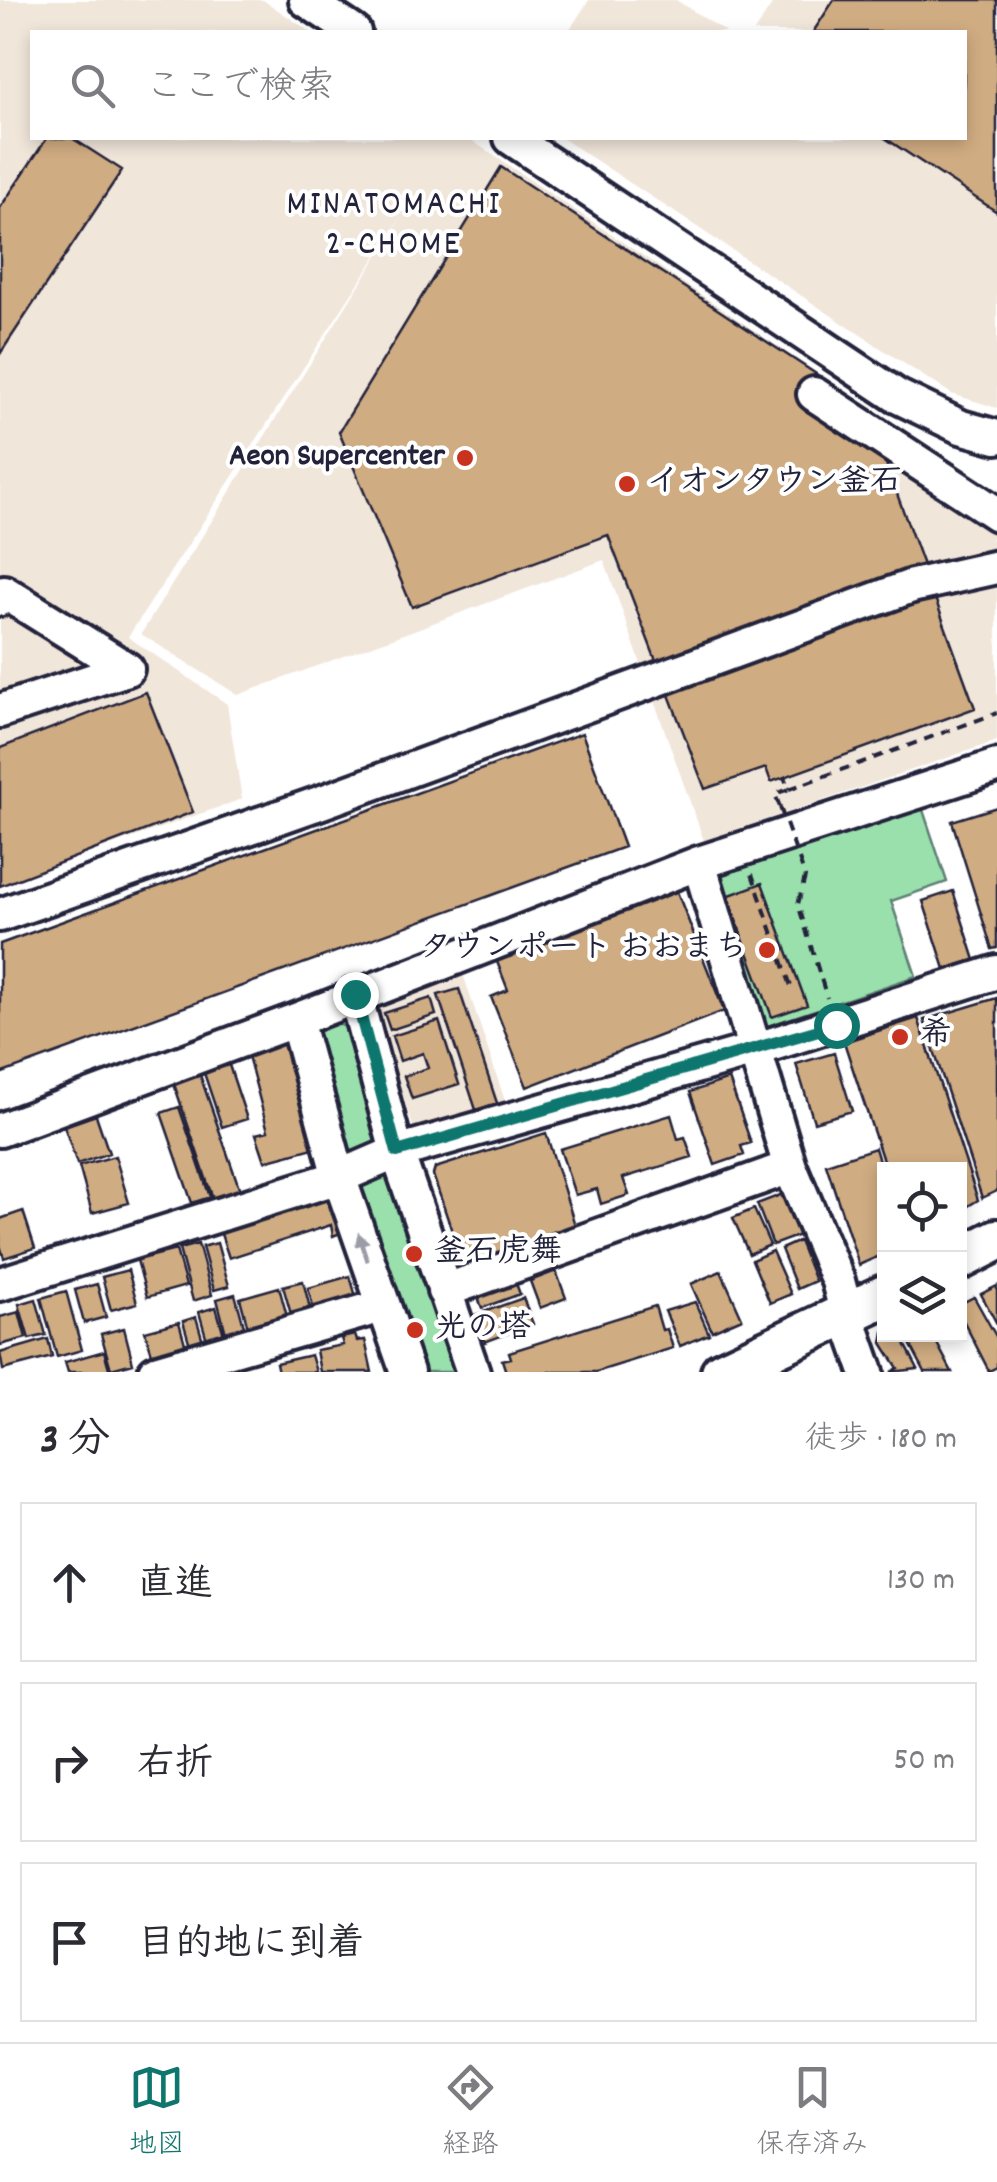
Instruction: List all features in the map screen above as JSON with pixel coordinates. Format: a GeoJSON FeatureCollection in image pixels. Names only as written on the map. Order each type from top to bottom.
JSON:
{"type":"FeatureCollection","features":[{"type":"Feature","properties":{"kind":"main road"},"geometry":{"type":"LineString","coordinates":[[967,1255],[997,1240]]}},
{"type":"Feature","properties":{"kind":"main road"},"geometry":{"type":"LineString","coordinates":[[722,1372],[877,1300]]}},
{"type":"Feature","properties":{"kind":"street"},"geometry":{"type":"LineString","coordinates":[[306,0],[351,30]]}},
{"type":"Feature","properties":{"kind":"street"},"geometry":{"type":"LineString","coordinates":[[514,140],[897,396],[960,427],[997,437]]}},
{"type":"Feature","properties":{"kind":"street"},"geometry":{"type":"LineString","coordinates":[[814,394],[997,514]]}},
{"type":"Feature","properties":{"kind":"street"},"geometry":{"type":"LineString","coordinates":[[0,915],[912,586],[997,566]]}},
{"type":"Feature","properties":{"kind":"street"},"geometry":{"type":"LineString","coordinates":[[0,599],[4,592],[127,669],[0,711]]}},
{"type":"Feature","properties":{"kind":"street"},"geometry":{"type":"LineString","coordinates":[[0,1130],[296,1020],[698,863],[997,766]]}},
{"type":"Feature","properties":{"kind":"street"},"geometry":{"type":"LineString","coordinates":[[698,863],[790,1167],[838,1281],[867,1372]]}},
{"type":"Feature","properties":{"kind":"street"},"geometry":{"type":"LineString","coordinates":[[0,1284],[340,1177],[397,1152],[754,1050],[997,972]]}},
{"type":"Feature","properties":{"kind":"street"},"geometry":{"type":"LineString","coordinates":[[355,994],[397,1152],[474,1372]]}},
{"type":"Feature","properties":{"kind":"street"},"geometry":{"type":"LineString","coordinates":[[296,1020],[340,1177],[407,1372]]}},
{"type":"Feature","properties":{"kind":"street"},"geometry":{"type":"LineString","coordinates":[[444,1290],[790,1167]]}},
{"type":"Feature","properties":{"kind":"street"},"geometry":{"type":"LineString","coordinates":[[155,1372],[382,1306]]}},
{"type":"Feature","properties":{"kind":"path"},"geometry":{"type":"LineString","coordinates":[[836,1025],[798,904],[805,877],[775,794],[997,713]]}},
{"type":"Feature","properties":{"kind":"path"},"geometry":{"type":"LineString","coordinates":[[784,777],[789,789]]}},
{"type":"Feature","properties":{"kind":"path"},"geometry":{"type":"LineString","coordinates":[[780,854],[795,849]]}},
{"type":"Feature","properties":{"kind":"path"},"geometry":{"type":"LineString","coordinates":[[749,865],[793,992]]}},
{"type":"Feature","properties":{"kind":"shaded area"},"geometry":{"type":"Polygon","coordinates":[[[0,0],[263,0],[308,30],[30,30],[30,140],[471,140],[997,494],[997,537],[991,538],[997,547],[997,741],[704,841],[604,560],[238,695],[141,634],[407,209],[128,637],[227,704],[242,799],[0,885],[0,0]]]}},
{"type":"Feature","properties":{"kind":"shaded area"},"geometry":{"type":"Polygon","coordinates":[[[589,0],[676,0],[723,30],[569,30],[589,0]]]}},
{"type":"Feature","properties":{"kind":"shaded area"},"geometry":{"type":"Polygon","coordinates":[[[775,0],[997,0],[997,408],[952,394],[565,140],[967,140],[967,30],[755,30],[775,0]]]}},
{"type":"Feature","properties":{"kind":"shaded area"},"geometry":{"type":"Polygon","coordinates":[[[461,968],[507,1107],[416,1136],[371,997],[461,968]]]}},
{"type":"Feature","properties":{"kind":"green space"},"geometry":{"type":"Polygon","coordinates":[[[920,801],[947,882],[891,901],[916,976],[759,1029],[706,872],[920,801]]]}},
{"type":"Feature","properties":{"kind":"green space"},"geometry":{"type":"Polygon","coordinates":[[[331,1019],[346,1028],[383,1136],[379,1146],[354,1154],[341,1153],[308,1029],[331,1019]]]}},
{"type":"Feature","properties":{"kind":"green space"},"geometry":{"type":"Polygon","coordinates":[[[387,1171],[460,1372],[417,1372],[356,1183],[387,1171]]]}},
{"type":"Feature","properties":{"kind":"building"},"geometry":{"type":"Polygon","coordinates":[[[834,0],[997,0],[997,212],[888,140],[967,140],[967,30],[814,30],[834,0]]]}},
{"type":"Feature","properties":{"kind":"building"},"geometry":{"type":"Polygon","coordinates":[[[46,140],[75,140],[122,170],[0,354],[0,208],[46,140]]]}},
{"type":"Feature","properties":{"kind":"building","name":"イオンタウン釜石"},"geometry":{"type":"Polygon","coordinates":[[[501,167],[865,406],[975,708],[771,782],[766,768],[705,789],[608,535],[412,607],[339,432],[501,167]]]}},
{"type":"Feature","properties":{"kind":"building"},"geometry":{"type":"Polygon","coordinates":[[[146,692],[193,812],[0,886],[0,748],[146,692]]]}},
{"type":"Feature","properties":{"kind":"building"},"geometry":{"type":"Polygon","coordinates":[[[582,733],[624,847],[0,1074],[0,944],[582,733]]]}},
{"type":"Feature","properties":{"kind":"building"},"geometry":{"type":"Polygon","coordinates":[[[997,807],[997,948],[992,949],[952,821],[997,807]]]}},
{"type":"Feature","properties":{"kind":"building","name":"タウンポート おおまち"},"geometry":{"type":"Polygon","coordinates":[[[762,883],[807,1005],[772,1017],[727,896],[762,883]]]}},
{"type":"Feature","properties":{"kind":"building"},"geometry":{"type":"Polygon","coordinates":[[[674,884],[724,1011],[527,1087],[491,997],[508,990],[494,954],[674,884]]]}},
{"type":"Feature","properties":{"kind":"building"},"geometry":{"type":"Polygon","coordinates":[[[953,891],[975,960],[945,969],[923,901],[953,891]]]}},
{"type":"Feature","properties":{"kind":"building"},"geometry":{"type":"Polygon","coordinates":[[[459,989],[497,1103],[476,1110],[438,995],[459,989]]]}},
{"type":"Feature","properties":{"kind":"building"},"geometry":{"type":"Polygon","coordinates":[[[431,998],[436,1015],[390,1030],[384,1013],[431,998]]]}},
{"type":"Feature","properties":{"kind":"building"},"geometry":{"type":"Polygon","coordinates":[[[997,998],[997,1191],[982,1198],[924,1020],[997,998]]]}},
{"type":"Feature","properties":{"kind":"building"},"geometry":{"type":"Polygon","coordinates":[[[918,1018],[965,1162],[883,1162],[844,1042],[918,1018]]]}},
{"type":"Feature","properties":{"kind":"building"},"geometry":{"type":"Polygon","coordinates":[[[439,1021],[459,1084],[412,1099],[404,1076],[428,1068],[423,1053],[400,1061],[392,1036],[439,1021]]]}},
{"type":"Feature","properties":{"kind":"building"},"geometry":{"type":"Polygon","coordinates":[[[284,1035],[321,1146],[265,1161],[256,1134],[268,1131],[246,1048],[284,1035]]]}},
{"type":"Feature","properties":{"kind":"building"},"geometry":{"type":"Polygon","coordinates":[[[834,1053],[852,1111],[814,1122],[796,1064],[834,1053]]]}},
{"type":"Feature","properties":{"kind":"building"},"geometry":{"type":"Polygon","coordinates":[[[228,1062],[247,1119],[222,1127],[203,1070],[228,1062]]]}},
{"type":"Feature","properties":{"kind":"building"},"geometry":{"type":"Polygon","coordinates":[[[200,1075],[240,1190],[213,1199],[174,1084],[200,1075]]]}},
{"type":"Feature","properties":{"kind":"building"},"geometry":{"type":"Polygon","coordinates":[[[729,1079],[751,1143],[741,1146],[744,1155],[715,1165],[690,1092],[729,1079]]]}},
{"type":"Feature","properties":{"kind":"building"},"geometry":{"type":"Polygon","coordinates":[[[179,1107],[210,1197],[192,1203],[161,1113],[179,1107]]]}},
{"type":"Feature","properties":{"kind":"building"},"geometry":{"type":"Polygon","coordinates":[[[96,1115],[109,1153],[77,1164],[64,1126],[96,1115]]]}},
{"type":"Feature","properties":{"kind":"building"},"geometry":{"type":"Polygon","coordinates":[[[671,1115],[678,1139],[685,1137],[692,1157],[623,1178],[629,1195],[601,1204],[597,1189],[575,1195],[560,1149],[671,1115]]]}},
{"type":"Feature","properties":{"kind":"building"},"geometry":{"type":"Polygon","coordinates":[[[546,1133],[579,1238],[465,1270],[433,1175],[435,1168],[546,1133]]]}},
{"type":"Feature","properties":{"kind":"building"},"geometry":{"type":"Polygon","coordinates":[[[875,1148],[879,1162],[877,1257],[859,1265],[826,1164],[875,1148]]]}},
{"type":"Feature","properties":{"kind":"building"},"geometry":{"type":"Polygon","coordinates":[[[115,1156],[129,1203],[92,1213],[79,1166],[115,1156]]]}},
{"type":"Feature","properties":{"kind":"building"},"geometry":{"type":"Polygon","coordinates":[[[967,1167],[978,1200],[967,1207],[967,1167]]]}},
{"type":"Feature","properties":{"kind":"building"},"geometry":{"type":"Polygon","coordinates":[[[334,1186],[350,1229],[333,1236],[331,1225],[229,1258],[218,1225],[334,1186]]]}},
{"type":"Feature","properties":{"kind":"building"},"geometry":{"type":"Polygon","coordinates":[[[788,1192],[805,1233],[773,1245],[757,1204],[788,1192]]]}},
{"type":"Feature","properties":{"kind":"building"},"geometry":{"type":"Polygon","coordinates":[[[754,1209],[770,1245],[749,1254],[733,1218],[754,1209]]]}},
{"type":"Feature","properties":{"kind":"building"},"geometry":{"type":"Polygon","coordinates":[[[23,1211],[35,1248],[4,1258],[0,1219],[23,1211]]]}},
{"type":"Feature","properties":{"kind":"building"},"geometry":{"type":"Polygon","coordinates":[[[799,1241],[815,1281],[797,1289],[781,1249],[799,1241]]]}},
{"type":"Feature","properties":{"kind":"building"},"geometry":{"type":"Polygon","coordinates":[[[217,1243],[229,1286],[214,1290],[202,1247],[217,1243]]]}},
{"type":"Feature","properties":{"kind":"building"},"geometry":{"type":"Polygon","coordinates":[[[198,1244],[212,1295],[193,1301],[179,1249],[198,1244]]]}},
{"type":"Feature","properties":{"kind":"building"},"geometry":{"type":"Polygon","coordinates":[[[176,1250],[186,1286],[147,1297],[137,1260],[176,1250]]]}},
{"type":"Feature","properties":{"kind":"building"},"geometry":{"type":"Polygon","coordinates":[[[772,1251],[791,1294],[770,1303],[752,1260],[772,1251]]]}},
{"type":"Feature","properties":{"kind":"building"},"geometry":{"type":"Polygon","coordinates":[[[128,1270],[137,1303],[111,1310],[102,1277],[128,1270]]]}},
{"type":"Feature","properties":{"kind":"building"},"geometry":{"type":"Polygon","coordinates":[[[556,1271],[566,1298],[540,1308],[530,1281],[556,1271]]]}},
{"type":"Feature","properties":{"kind":"building"},"geometry":{"type":"Polygon","coordinates":[[[721,1271],[742,1318],[712,1331],[691,1284],[721,1271]]]}},
{"type":"Feature","properties":{"kind":"building"},"geometry":{"type":"Polygon","coordinates":[[[512,1273],[520,1294],[482,1308],[474,1287],[512,1273]]]}},
{"type":"Feature","properties":{"kind":"building"},"geometry":{"type":"Polygon","coordinates":[[[350,1276],[359,1307],[316,1318],[308,1288],[350,1276]]]}},
{"type":"Feature","properties":{"kind":"building"},"geometry":{"type":"Polygon","coordinates":[[[303,1281],[313,1320],[294,1325],[283,1286],[303,1281]]]}},
{"type":"Feature","properties":{"kind":"building"},"geometry":{"type":"Polygon","coordinates":[[[97,1284],[106,1317],[84,1323],[75,1290],[97,1284]]]}},
{"type":"Feature","properties":{"kind":"building"},"geometry":{"type":"Polygon","coordinates":[[[997,1286],[997,1324],[981,1294],[997,1286]]]}},
{"type":"Feature","properties":{"kind":"building"},"geometry":{"type":"Polygon","coordinates":[[[279,1287],[289,1324],[250,1335],[240,1298],[279,1287]]]}},
{"type":"Feature","properties":{"kind":"building"},"geometry":{"type":"Polygon","coordinates":[[[66,1291],[82,1350],[57,1357],[41,1298],[66,1291]]]}},
{"type":"Feature","properties":{"kind":"building"},"geometry":{"type":"Polygon","coordinates":[[[235,1294],[247,1337],[228,1341],[217,1299],[235,1294]]]}},
{"type":"Feature","properties":{"kind":"building"},"geometry":{"type":"Polygon","coordinates":[[[974,1297],[997,1338],[997,1367],[989,1371],[967,1328],[967,1300],[974,1297]]]}},
{"type":"Feature","properties":{"kind":"building"},"geometry":{"type":"Polygon","coordinates":[[[523,1298],[533,1324],[485,1342],[475,1315],[523,1298]]]}},
{"type":"Feature","properties":{"kind":"building"},"geometry":{"type":"Polygon","coordinates":[[[36,1299],[46,1335],[29,1339],[19,1304],[36,1299]]]}},
{"type":"Feature","properties":{"kind":"building"},"geometry":{"type":"Polygon","coordinates":[[[695,1302],[709,1334],[680,1346],[665,1311],[695,1302]]]}},
{"type":"Feature","properties":{"kind":"building"},"geometry":{"type":"Polygon","coordinates":[[[655,1306],[662,1330],[667,1329],[673,1348],[596,1372],[506,1372],[502,1360],[511,1358],[509,1352],[655,1306]]]}},
{"type":"Feature","properties":{"kind":"building"},"geometry":{"type":"Polygon","coordinates":[[[216,1307],[226,1342],[209,1347],[199,1312],[216,1307]]]}},
{"type":"Feature","properties":{"kind":"building"},"geometry":{"type":"Polygon","coordinates":[[[19,1312],[26,1338],[0,1345],[0,1317],[19,1312]]]}},
{"type":"Feature","properties":{"kind":"building"},"geometry":{"type":"Polygon","coordinates":[[[196,1317],[205,1348],[192,1352],[183,1321],[196,1317]]]}},
{"type":"Feature","properties":{"kind":"building"},"geometry":{"type":"Polygon","coordinates":[[[179,1322],[187,1351],[154,1360],[145,1331],[179,1322]]]}},
{"type":"Feature","properties":{"kind":"building"},"geometry":{"type":"Polygon","coordinates":[[[124,1328],[133,1363],[111,1369],[101,1334],[124,1328]]]}},
{"type":"Feature","properties":{"kind":"building"},"geometry":{"type":"Polygon","coordinates":[[[355,1335],[357,1341],[365,1340],[372,1372],[320,1372],[316,1350],[343,1345],[341,1338],[355,1335]]]}},
{"type":"Feature","properties":{"kind":"building"},"geometry":{"type":"Polygon","coordinates":[[[48,1339],[52,1357],[3,1370],[0,1353],[48,1339]]]}},
{"type":"Feature","properties":{"kind":"building"},"geometry":{"type":"Polygon","coordinates":[[[904,1342],[918,1369],[891,1372],[898,1368],[882,1343],[904,1342]]]}},
{"type":"Feature","properties":{"kind":"building"},"geometry":{"type":"Polygon","coordinates":[[[909,1342],[936,1342],[952,1372],[925,1372],[909,1342]]]}},
{"type":"Feature","properties":{"kind":"building"},"geometry":{"type":"Polygon","coordinates":[[[104,1351],[110,1372],[68,1372],[65,1362],[104,1351]]]}},
{"type":"Feature","properties":{"kind":"building"},"geometry":{"type":"Polygon","coordinates":[[[311,1355],[316,1372],[278,1372],[276,1363],[311,1355]]]}},
{"type":"Feature","properties":{"kind":"place","name":"Aeon Supercenter"},"geometry":{"type":"Point","coordinates":[465,458]}},
{"type":"Feature","properties":{"kind":"place","name":"イオンタウン釜石"},"geometry":{"type":"Point","coordinates":[627,484]}},
{"type":"Feature","properties":{"kind":"place","name":"タウンポート おおまち"},"geometry":{"type":"Point","coordinates":[767,950]}},
{"type":"Feature","properties":{"kind":"place","name":"希"},"geometry":{"type":"Point","coordinates":[900,1037]}},
{"type":"Feature","properties":{"kind":"place","name":"釜石虎舞"},"geometry":{"type":"Point","coordinates":[414,1254]}},
{"type":"Feature","properties":{"kind":"place","name":"光の塔"},"geometry":{"type":"Point","coordinates":[415,1330]}},
{"type":"Feature","properties":{"kind":"district","name":"MINATOMACHI 2-CHOME"},"geometry":{"type":"Point","coordinates":[394,226]}},
{"type":"Feature","properties":{"kind":"route"},"geometry":{"type":"LineString","coordinates":[[355,994],[397,1152],[836,1025]]}}]}
